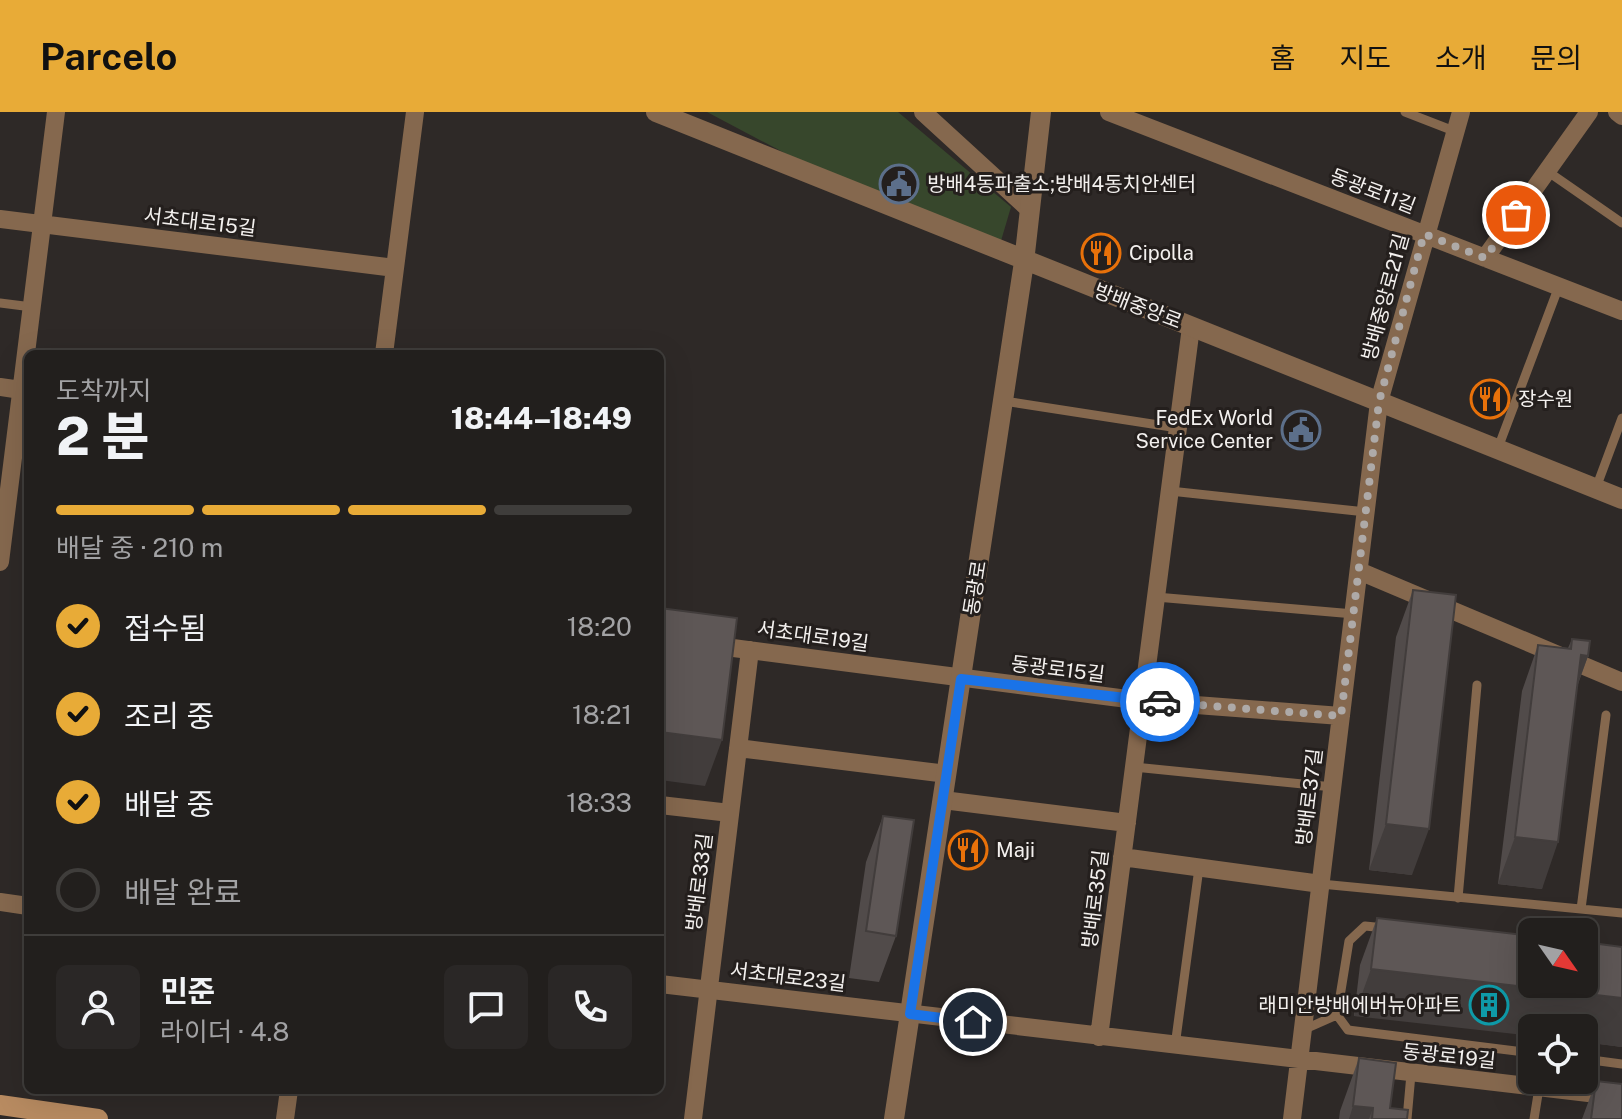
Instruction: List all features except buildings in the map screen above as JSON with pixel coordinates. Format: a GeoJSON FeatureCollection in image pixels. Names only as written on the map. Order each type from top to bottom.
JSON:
{"type":"FeatureCollection","features":[{"type":"Feature","properties":{"kind":"main road"},"geometry":{"type":"LineString","coordinates":[[0,1105],[98,1119]]}},
{"type":"Feature","properties":{"kind":"street"},"geometry":{"type":"LineString","coordinates":[[26,350],[56,112]]}},
{"type":"Feature","properties":{"kind":"street"},"geometry":{"type":"LineString","coordinates":[[385,350],[415,112]]}},
{"type":"Feature","properties":{"kind":"street","name":"방배중앙로"},"geometry":{"type":"LineString","coordinates":[[656,112],[1622,499]]}},
{"type":"Feature","properties":{"kind":"street"},"geometry":{"type":"LineString","coordinates":[[923,112],[1030,210]]}},
{"type":"Feature","properties":{"kind":"street","name":"동광로"},"geometry":{"type":"LineString","coordinates":[[894,1119],[1024,262],[1041,112]]}},
{"type":"Feature","properties":{"kind":"street","name":"동광로11길"},"geometry":{"type":"LineString","coordinates":[[1109,112],[1147,119],[1424,234],[1622,311]]}},
{"type":"Feature","properties":{"kind":"street","name":"방배중앙로21길"},"geometry":{"type":"LineString","coordinates":[[1379,402],[1424,234],[1461,112]]}},
{"type":"Feature","properties":{"kind":"street"},"geometry":{"type":"LineString","coordinates":[[1485,258],[1589,112]]}},
{"type":"Feature","properties":{"kind":"street"},"geometry":{"type":"LineString","coordinates":[[1617,112],[1622,116]]}},
{"type":"Feature","properties":{"kind":"street","name":"서초대로15길"},"geometry":{"type":"LineString","coordinates":[[0,219],[395,268]]}},
{"type":"Feature","properties":{"kind":"street","name":"방배로35길"},"geometry":{"type":"LineString","coordinates":[[1099,1037],[1191,327]]}},
{"type":"Feature","properties":{"kind":"street"},"geometry":{"type":"LineString","coordinates":[[0,559],[6,469],[24,367]]}},
{"type":"Feature","properties":{"kind":"street"},"geometry":{"type":"LineString","coordinates":[[0,387],[21,390]]}},
{"type":"Feature","properties":{"kind":"street","name":"방배로37길"},"geometry":{"type":"LineString","coordinates":[[1292,1119],[1379,402]]}},
{"type":"Feature","properties":{"kind":"street"},"geometry":{"type":"LineString","coordinates":[[1359,571],[1622,682]]}},
{"type":"Feature","properties":{"kind":"street","name":"서초대로19길"},"geometry":{"type":"LineString","coordinates":[[690,642],[961,679]]}},
{"type":"Feature","properties":{"kind":"street","name":"방배로33길"},"geometry":{"type":"LineString","coordinates":[[693,1119],[750,650]]}},
{"type":"Feature","properties":{"kind":"street","name":"동광로15길"},"geometry":{"type":"LineString","coordinates":[[961,679],[1143,701],[1341,716]]}},
{"type":"Feature","properties":{"kind":"street"},"geometry":{"type":"LineString","coordinates":[[738,748],[947,774]]}},
{"type":"Feature","properties":{"kind":"street"},"geometry":{"type":"LineString","coordinates":[[943,800],[1127,823]]}},
{"type":"Feature","properties":{"kind":"street"},"geometry":{"type":"LineString","coordinates":[[664,805],[730,813]]}},
{"type":"Feature","properties":{"kind":"street"},"geometry":{"type":"LineString","coordinates":[[1122,857],[1321,884]]}},
{"type":"Feature","properties":{"kind":"street"},"geometry":{"type":"LineString","coordinates":[[0,902],[24,905]]}},
{"type":"Feature","properties":{"kind":"street","name":"서초대로23길"},"geometry":{"type":"LineString","coordinates":[[664,984],[910,1014]]}},
{"type":"Feature","properties":{"kind":"street","name":"동광로19길"},"geometry":{"type":"LineString","coordinates":[[910,1014],[1518,1086]]}},
{"type":"Feature","properties":{"kind":"street"},"geometry":{"type":"LineString","coordinates":[[285,1119],[288,1094]]}},
{"type":"Feature","properties":{"kind":"street","name":"동광로19길"},"geometry":{"type":"LineString","coordinates":[[1594,1094],[1622,1097]]}},
{"type":"Feature","properties":{"kind":"lane"},"geometry":{"type":"LineString","coordinates":[[1405,112],[1454,131]]}},
{"type":"Feature","properties":{"kind":"lane"},"geometry":{"type":"LineString","coordinates":[[1547,171],[1622,223]]}},
{"type":"Feature","properties":{"kind":"lane"},"geometry":{"type":"LineString","coordinates":[[1497,449],[1559,286]]}},
{"type":"Feature","properties":{"kind":"lane"},"geometry":{"type":"LineString","coordinates":[[0,303],[32,307]]}},
{"type":"Feature","properties":{"kind":"lane"},"geometry":{"type":"LineString","coordinates":[[1003,401],[1178,428]]}},
{"type":"Feature","properties":{"kind":"lane"},"geometry":{"type":"LineString","coordinates":[[1596,488],[1622,418]]}},
{"type":"Feature","properties":{"kind":"lane"},"geometry":{"type":"LineString","coordinates":[[1170,491],[1366,512]]}},
{"type":"Feature","properties":{"kind":"lane"},"geometry":{"type":"LineString","coordinates":[[1156,597],[1354,614]]}},
{"type":"Feature","properties":{"kind":"lane"},"geometry":{"type":"LineString","coordinates":[[1458,898],[1477,685]]}},
{"type":"Feature","properties":{"kind":"lane"},"geometry":{"type":"LineString","coordinates":[[1581,909],[1606,715]]}},
{"type":"Feature","properties":{"kind":"lane"},"geometry":{"type":"LineString","coordinates":[[1134,767],[1333,787]]}},
{"type":"Feature","properties":{"kind":"lane"},"geometry":{"type":"LineString","coordinates":[[1175,1046],[1199,868]]}},
{"type":"Feature","properties":{"kind":"lane"},"geometry":{"type":"LineString","coordinates":[[1321,884],[1622,913]]}},
{"type":"Feature","properties":{"kind":"lane"},"geometry":{"type":"LineString","coordinates":[[1395,929],[1365,926],[1349,941],[1337,1015],[1348,1030],[1518,1051]]}},
{"type":"Feature","properties":{"kind":"lane"},"geometry":{"type":"LineString","coordinates":[[1303,1030],[1337,1015]]}},
{"type":"Feature","properties":{"kind":"lane"},"geometry":{"type":"LineString","coordinates":[[1598,1061],[1622,1064]]}},
{"type":"Feature","properties":{"kind":"lane"},"geometry":{"type":"LineString","coordinates":[[1407,1119],[1411,1074]]}},
{"type":"Feature","properties":{"kind":"lane"},"geometry":{"type":"LineString","coordinates":[[1534,1119],[1538,1094]]}},
{"type":"Feature","properties":{"kind":"green space"},"geometry":{"type":"Polygon","coordinates":[[[707,112],[898,112],[1011,207],[998,251],[864,195],[707,112]]]}},
{"type":"Feature","properties":{"kind":"way so far"},"geometry":{"type":"LineString","coordinates":[[1160,702],[1341,716],[1379,402],[1424,234],[1485,258],[1516,215]]}},
{"type":"Feature","properties":{"kind":"place","name":"방배4동파출소;방배4동치안센터"},"geometry":{"type":"Point","coordinates":[899,184]}},
{"type":"Feature","properties":{"kind":"place","name":"Cipolla"},"geometry":{"type":"Point","coordinates":[1101,253]}},
{"type":"Feature","properties":{"kind":"place","name":"장수원"},"geometry":{"type":"Point","coordinates":[1490,399]}},
{"type":"Feature","properties":{"kind":"place","name":"FedEx World Service Center"},"geometry":{"type":"Point","coordinates":[1301,430]}},
{"type":"Feature","properties":{"kind":"place","name":"Maji"},"geometry":{"type":"Point","coordinates":[968,850]}},
{"type":"Feature","properties":{"kind":"place","name":"래미안방배에버뉴아파트"},"geometry":{"type":"Point","coordinates":[1489,1005]}},
{"type":"Feature","properties":{"kind":"route"},"geometry":{"type":"LineString","coordinates":[[973,1022],[910,1014],[961,679],[1160,702]]}}]}
